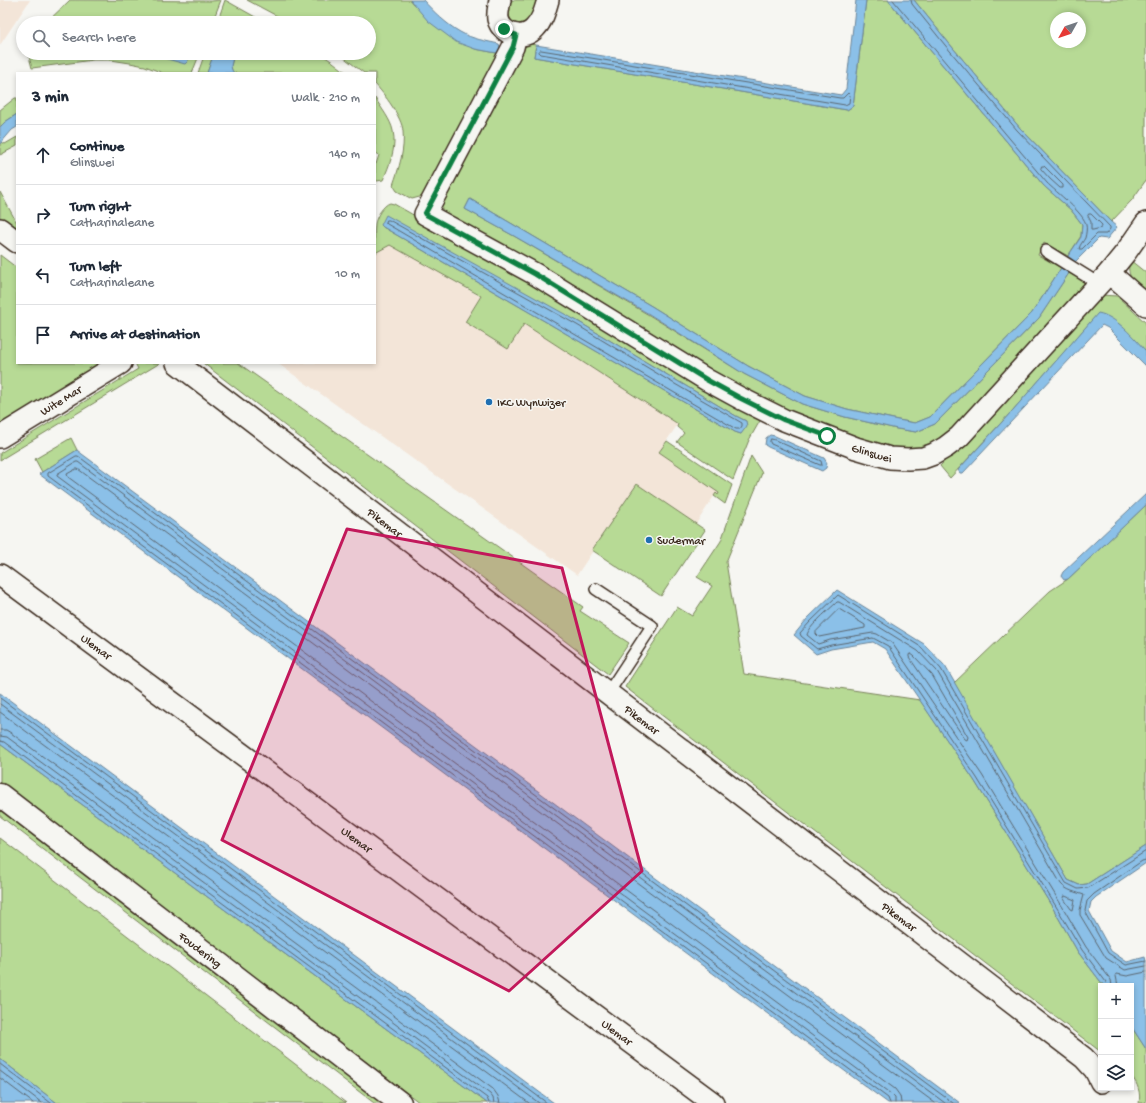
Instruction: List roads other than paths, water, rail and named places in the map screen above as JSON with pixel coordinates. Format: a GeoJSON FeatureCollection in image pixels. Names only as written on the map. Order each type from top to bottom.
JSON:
{"type":"FeatureCollection","features":[{"type":"Feature","properties":{"kind":"street"},"geometry":{"type":"LineString","coordinates":[[500,0],[498,17],[500,23],[509,33],[516,35],[523,35],[535,29],[545,13],[548,0]]}},
{"type":"Feature","properties":{"kind":"street","name":"Glinswei"},"geometry":{"type":"LineString","coordinates":[[516,35],[513,47],[425,214],[535,274],[707,380],[740,398],[784,420],[856,448],[890,458],[908,459],[923,458],[946,447],[959,436],[1104,279],[1126,252],[1146,223]]}},
{"type":"Feature","properties":{"kind":"street"},"geometry":{"type":"LineString","coordinates":[[0,229],[16,241]]}},
{"type":"Feature","properties":{"kind":"street"},"geometry":{"type":"LineString","coordinates":[[1104,279],[1146,305]]}},
{"type":"Feature","properties":{"kind":"street","name":"Wite Mar"},"geometry":{"type":"LineString","coordinates":[[0,437],[119,364]]}},
{"type":"Feature","properties":{"kind":"street","name":"Pikemar"},"geometry":{"type":"LineString","coordinates":[[178,364],[1084,1058],[1095,1070],[1098,1078]]}},
{"type":"Feature","properties":{"kind":"street","name":"Ulemar"},"geometry":{"type":"LineString","coordinates":[[0,575],[713,1103]]}},
{"type":"Feature","properties":{"kind":"street","name":"Foudering"},"geometry":{"type":"LineString","coordinates":[[0,795],[400,1103]]}},
{"type":"Feature","properties":{"kind":"lane"},"geometry":{"type":"LineString","coordinates":[[1046,251],[1104,279]]}},
{"type":"Feature","properties":{"kind":"lane"},"geometry":{"type":"LineString","coordinates":[[596,589],[652,626],[608,693]]}},
{"type":"Feature","properties":{"kind":"water"},"geometry":{"type":"Polygon","coordinates":[[[410,0],[423,0],[445,22],[469,36],[479,40],[499,44],[502,54],[475,49],[456,42],[428,21],[410,0]]]}},
{"type":"Feature","properties":{"kind":"water"},"geometry":{"type":"Polygon","coordinates":[[[856,0],[866,0],[853,106],[847,110],[534,57],[536,45],[841,95],[846,89],[856,0]]]}},
{"type":"Feature","properties":{"kind":"water"},"geometry":{"type":"Polygon","coordinates":[[[888,0],[914,0],[1020,128],[1117,227],[1107,239],[1099,238],[1075,262],[1068,256],[1081,237],[1082,224],[1071,210],[1044,186],[888,0]]]}},
{"type":"Feature","properties":{"kind":"water"},"geometry":{"type":"Polygon","coordinates":[[[171,60],[188,60],[185,64],[171,60]]]}},
{"type":"Feature","properties":{"kind":"water"},"geometry":{"type":"Polygon","coordinates":[[[212,60],[232,60],[231,66],[233,72],[207,72],[212,60]]]}},
{"type":"Feature","properties":{"kind":"water"},"geometry":{"type":"Polygon","coordinates":[[[16,115],[16,128],[0,144],[0,127],[16,115]]]}},
{"type":"Feature","properties":{"kind":"water"},"geometry":{"type":"Polygon","coordinates":[[[470,199],[653,307],[748,366],[805,396],[847,409],[915,423],[930,417],[1032,313],[1061,268],[1069,273],[1039,318],[935,424],[916,432],[845,417],[802,404],[744,374],[649,314],[465,209],[470,199]]]}},
{"type":"Feature","properties":{"kind":"water"},"geometry":{"type":"Polygon","coordinates":[[[386,215],[579,322],[746,421],[747,426],[741,434],[735,432],[383,227],[381,225],[386,215]]]}},
{"type":"Feature","properties":{"kind":"water"},"geometry":{"type":"Polygon","coordinates":[[[1098,313],[1111,318],[1118,323],[1146,351],[1146,366],[1108,328],[1102,325],[963,473],[960,473],[958,470],[1098,313]]]}},
{"type":"Feature","properties":{"kind":"water"},"geometry":{"type":"Polygon","coordinates":[[[770,435],[824,458],[827,463],[826,468],[822,471],[768,447],[765,445],[766,438],[770,435]]]}},
{"type":"Feature","properties":{"kind":"water"},"geometry":{"type":"Polygon","coordinates":[[[77,450],[960,1103],[888,1103],[39,474],[77,450]]]}},
{"type":"Feature","properties":{"kind":"water"},"geometry":{"type":"Polygon","coordinates":[[[1146,494],[1146,505],[1068,579],[1064,580],[1061,576],[1063,572],[1146,494]]]}},
{"type":"Feature","properties":{"kind":"water"},"geometry":{"type":"Polygon","coordinates":[[[837,590],[924,644],[945,666],[1068,880],[1079,885],[1087,884],[1146,846],[1146,863],[1096,897],[1091,902],[1089,911],[1111,951],[1127,962],[1145,957],[1146,1049],[1134,1031],[1134,983],[1102,983],[1078,952],[974,780],[885,649],[873,642],[831,649],[816,654],[794,635],[807,619],[837,590]]]}},
{"type":"Feature","properties":{"kind":"water"},"geometry":{"type":"Polygon","coordinates":[[[0,693],[554,1103],[487,1103],[0,744],[0,693]]]}},
{"type":"Feature","properties":{"kind":"water"},"geometry":{"type":"Polygon","coordinates":[[[0,1059],[57,1103],[0,1103],[0,1059]]]}},
{"type":"Feature","properties":{"kind":"place","name":"IKC Wynwizer"},"geometry":{"type":"Point","coordinates":[489,402]}},
{"type":"Feature","properties":{"kind":"place","name":"Sudermar"},"geometry":{"type":"Point","coordinates":[649,540]}}]}
